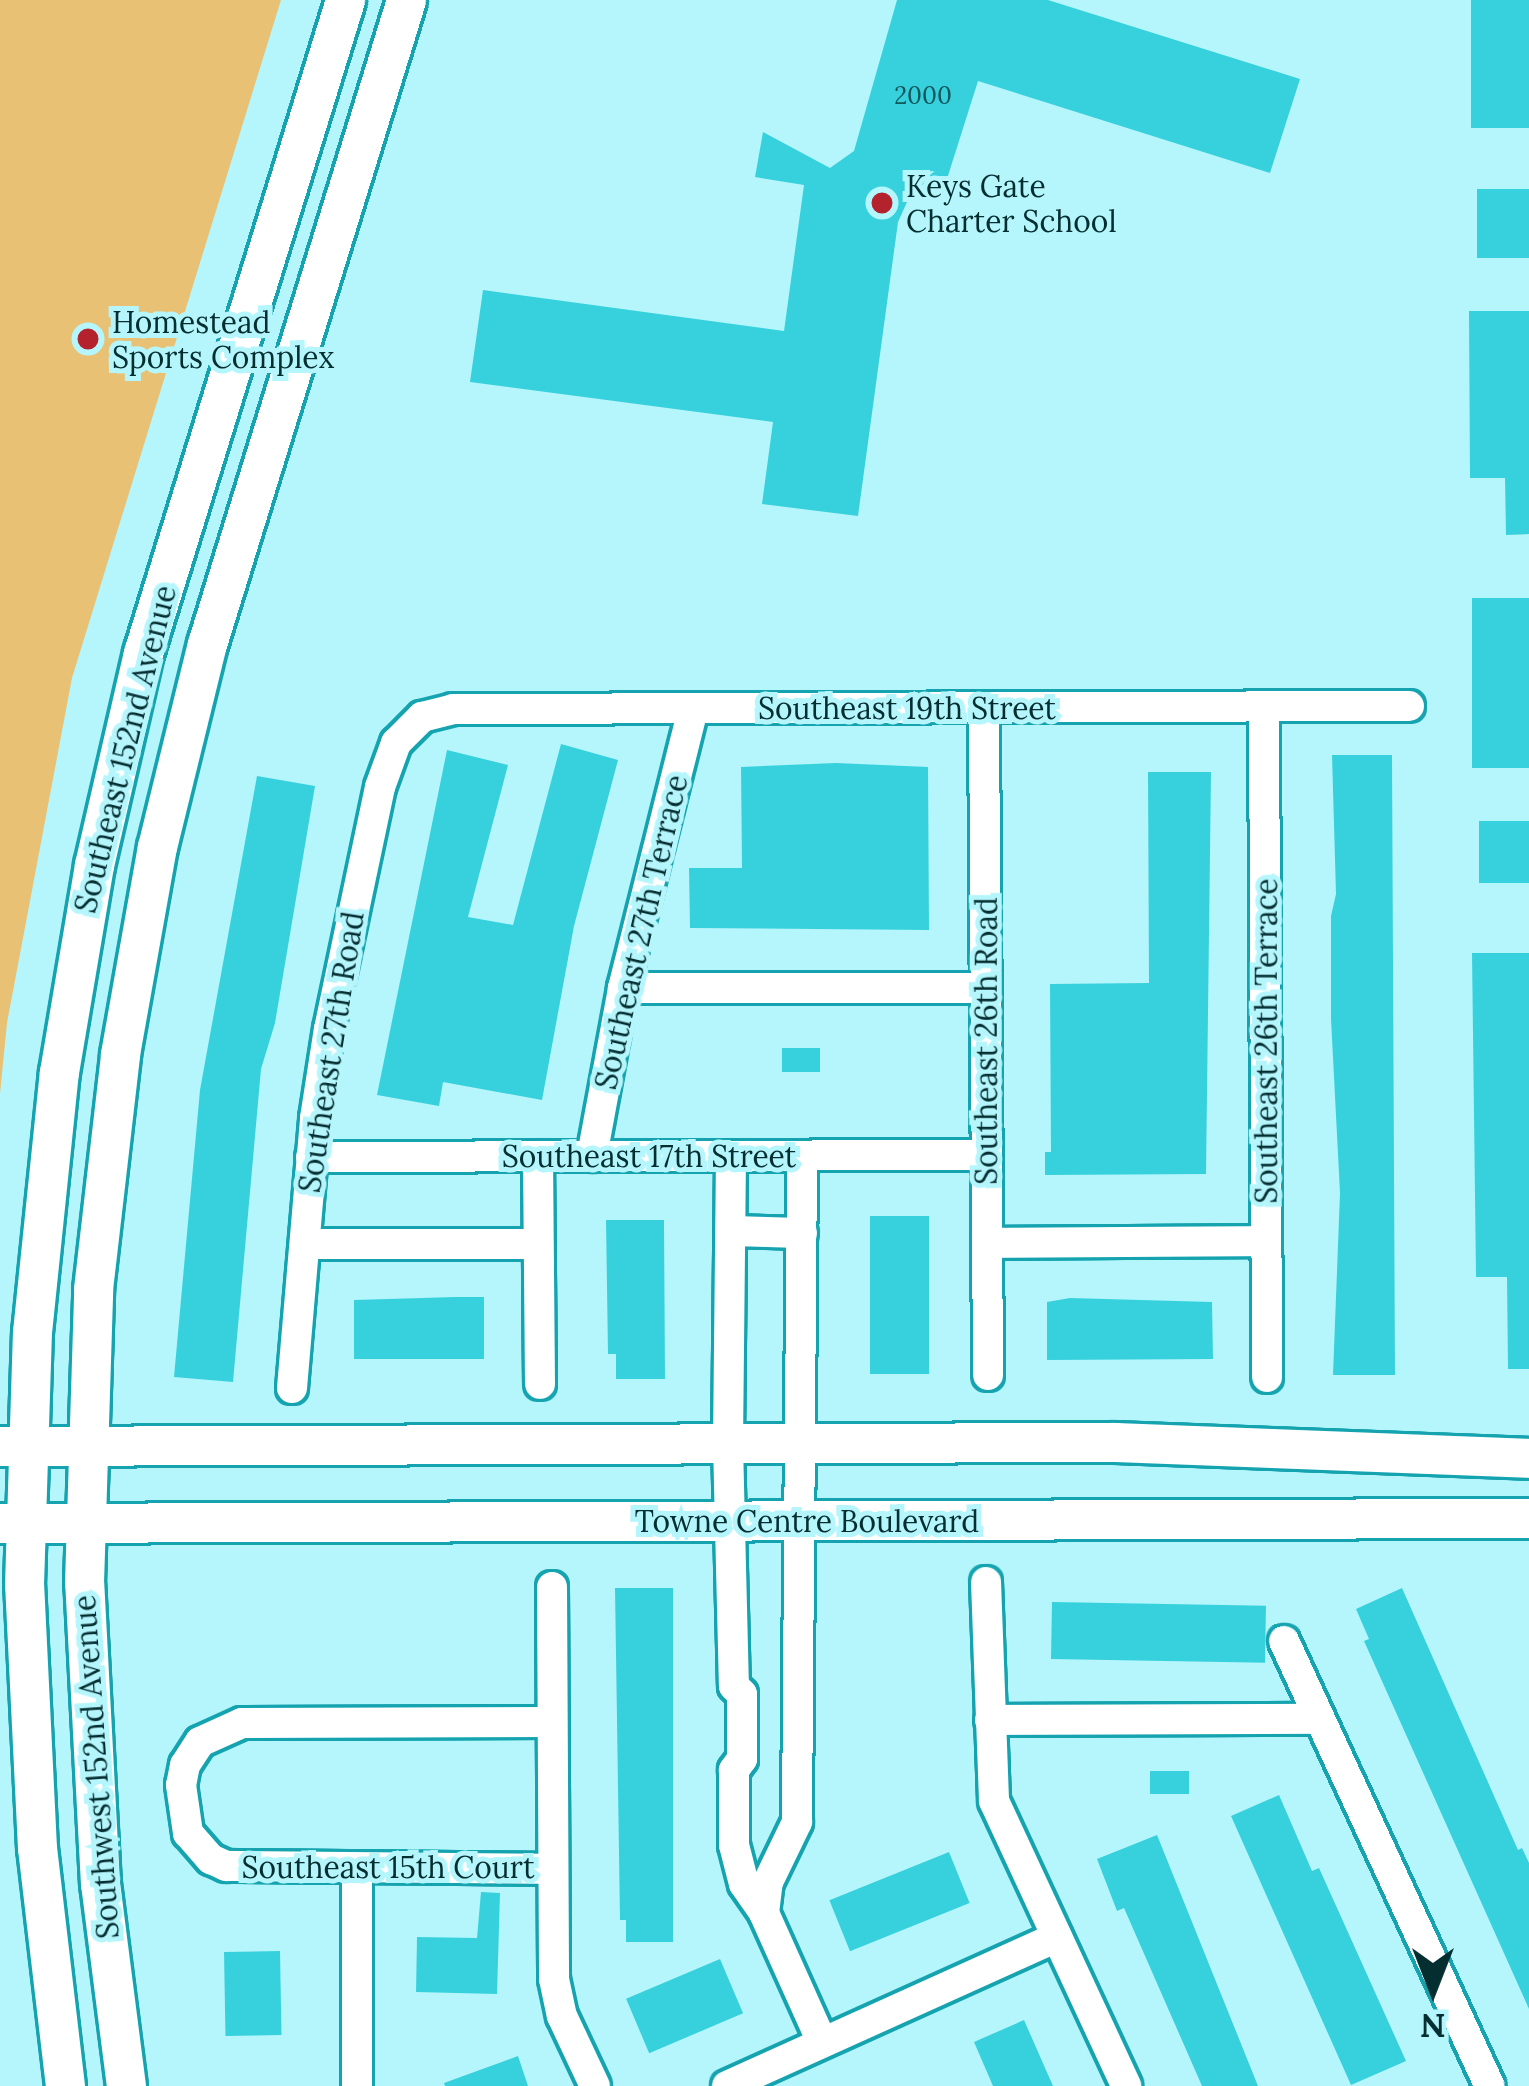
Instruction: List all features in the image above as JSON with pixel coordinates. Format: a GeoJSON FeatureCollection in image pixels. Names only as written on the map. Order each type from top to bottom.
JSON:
{"type":"FeatureCollection","features":[{"type":"Feature","properties":{"kind":"street","name":"Southeast 152nd Avenue"},"geometry":{"type":"LineString","coordinates":[[14,1522],[15,1446],[43,1202],[94,865],[143,653],[345,0]]}},
{"type":"Feature","properties":{"kind":"street","name":"Southeast 152nd Avenue"},"geometry":{"type":"LineString","coordinates":[[87,1446],[93,1289],[106,1160],[157,848],[222,594],[406,0]]}},
{"type":"Feature","properties":{"kind":"street","name":"Southeast 26th Terrace"},"geometry":{"type":"LineString","coordinates":[[1264,706],[1267,1377]]}},
{"type":"Feature","properties":{"kind":"street","name":"Southeast 19th Street"},"geometry":{"type":"LineString","coordinates":[[410,726],[426,715],[453,709],[1409,706]]}},
{"type":"Feature","properties":{"kind":"street","name":"Southeast 26th Road"},"geometry":{"type":"LineString","coordinates":[[984,707],[988,1375]]}},
{"type":"Feature","properties":{"kind":"street","name":"Southeast 27th Terrace"},"geometry":{"type":"LineString","coordinates":[[592,1156],[623,988],[693,709]]}},
{"type":"Feature","properties":{"kind":"street","name":"Southeast 27th Road"},"geometry":{"type":"LineString","coordinates":[[292,1388],[311,1157],[329,1029],[369,826],[392,751],[410,726]]}},
{"type":"Feature","properties":{"kind":"street"},"geometry":{"type":"LineString","coordinates":[[623,988],[986,988]]}},
{"type":"Feature","properties":{"kind":"street","name":"Southeast 17th Street"},"geometry":{"type":"LineString","coordinates":[[311,1157],[986,1155]]}},
{"type":"Feature","properties":{"kind":"street"},"geometry":{"type":"LineString","coordinates":[[538,1156],[540,1384]]}},
{"type":"Feature","properties":{"kind":"street"},"geometry":{"type":"LineString","coordinates":[[731,1156],[728,1444],[734,1686],[742,1694],[742,1759],[734,1770],[736,1858],[744,1884],[764,1912],[822,2042]]}},
{"type":"Feature","properties":{"kind":"street"},"geometry":{"type":"LineString","coordinates":[[764,1912],[768,1882],[797,1822],[795,1521],[797,1443],[804,1406],[802,1156]]}},
{"type":"Feature","properties":{"kind":"street"},"geometry":{"type":"LineString","coordinates":[[731,1231],[802,1233]]}},
{"type":"Feature","properties":{"kind":"street"},"geometry":{"type":"LineString","coordinates":[[987,1243],[1266,1241]]}},
{"type":"Feature","properties":{"kind":"street"},"geometry":{"type":"LineString","coordinates":[[305,1244],[538,1244]]}},
{"type":"Feature","properties":{"kind":"street"},"geometry":{"type":"LineString","coordinates":[[15,1446],[1170,1443],[1419,1457],[1529,1457]]}},
{"type":"Feature","properties":{"kind":"street","name":"Southwest 152nd Avenue"},"geometry":{"type":"LineString","coordinates":[[87,1446],[93,1796],[126,2086]]}},
{"type":"Feature","properties":{"kind":"street"},"geometry":{"type":"LineString","coordinates":[[1414,1517],[1419,1457]]}},
{"type":"Feature","properties":{"kind":"street","name":"Towne Centre Boulevard"},"geometry":{"type":"LineString","coordinates":[[14,1522],[1529,1518]]}},
{"type":"Feature","properties":{"kind":"street","name":"Southwest 152nd Avenue"},"geometry":{"type":"LineString","coordinates":[[14,1522],[29,1743],[65,2086]]}},
{"type":"Feature","properties":{"kind":"street"},"geometry":{"type":"LineString","coordinates":[[986,1582],[994,1801],[1126,2086]]}},
{"type":"Feature","properties":{"kind":"street"},"geometry":{"type":"LineString","coordinates":[[552,1587],[556,1997],[595,2086]]}},
{"type":"Feature","properties":{"kind":"street"},"geometry":{"type":"LineString","coordinates":[[1284,1641],[1490,2086]]}},
{"type":"Feature","properties":{"kind":"street"},"geometry":{"type":"LineString","coordinates":[[990,1720],[1319,1719]]}},
{"type":"Feature","properties":{"kind":"street","name":"Southeast 15th Court"},"geometry":{"type":"LineString","coordinates":[[552,1722],[242,1723],[213,1732],[194,1749],[182,1776],[182,1816],[191,1839],[211,1859],[239,1869],[552,1869]]}},
{"type":"Feature","properties":{"kind":"street"},"geometry":{"type":"LineString","coordinates":[[357,1869],[357,2086]]}},
{"type":"Feature","properties":{"kind":"street"},"geometry":{"type":"LineString","coordinates":[[727,2086],[1057,1937]]}},
{"type":"Feature","properties":{"kind":"shaded area","name":"Homestead Sports Complex"},"geometry":{"type":"Polygon","coordinates":[[[0,0],[281,0],[72,678],[7,1023],[0,1094],[0,0]]]}},
{"type":"Feature","properties":{"kind":"building"},"geometry":{"type":"Polygon","coordinates":[[[897,0],[1048,0],[1300,79],[1270,173],[978,81],[940,201],[912,191],[898,222],[858,516],[762,504],[773,422],[470,382],[483,290],[784,331],[804,185],[755,177],[763,132],[830,168],[854,151],[897,0]]]}},
{"type":"Feature","properties":{"kind":"building"},"geometry":{"type":"Polygon","coordinates":[[[1471,0],[1529,0],[1529,128],[1471,128],[1471,0]]]}},
{"type":"Feature","properties":{"kind":"building"},"geometry":{"type":"Polygon","coordinates":[[[1477,189],[1529,189],[1529,258],[1477,258],[1477,189]]]}},
{"type":"Feature","properties":{"kind":"building"},"geometry":{"type":"Polygon","coordinates":[[[1469,311],[1529,311],[1529,534],[1506,535],[1505,478],[1470,478],[1469,311]]]}},
{"type":"Feature","properties":{"kind":"building"},"geometry":{"type":"Polygon","coordinates":[[[1472,598],[1529,598],[1529,768],[1472,768],[1472,598]]]}},
{"type":"Feature","properties":{"kind":"building"},"geometry":{"type":"Polygon","coordinates":[[[561,744],[618,760],[574,926],[542,1100],[443,1082],[439,1106],[377,1095],[447,750],[508,765],[468,917],[513,925],[561,744]]]}},
{"type":"Feature","properties":{"kind":"building"},"geometry":{"type":"Polygon","coordinates":[[[1332,755],[1392,755],[1395,1375],[1333,1375],[1340,1193],[1331,1019],[1331,916],[1336,894],[1332,755]]]}},
{"type":"Feature","properties":{"kind":"building"},"geometry":{"type":"Polygon","coordinates":[[[836,763],[928,767],[929,930],[690,928],[689,868],[742,868],[741,767],[836,763]]]}},
{"type":"Feature","properties":{"kind":"building"},"geometry":{"type":"Polygon","coordinates":[[[1148,772],[1211,772],[1206,1174],[1045,1175],[1045,1152],[1051,1152],[1050,984],[1149,983],[1148,772]]]}},
{"type":"Feature","properties":{"kind":"building"},"geometry":{"type":"Polygon","coordinates":[[[257,776],[315,786],[275,1023],[261,1069],[233,1382],[174,1377],[200,1090],[257,776]]]}},
{"type":"Feature","properties":{"kind":"building"},"geometry":{"type":"Polygon","coordinates":[[[1479,821],[1529,821],[1529,883],[1479,883],[1479,821]]]}},
{"type":"Feature","properties":{"kind":"building"},"geometry":{"type":"Polygon","coordinates":[[[1472,953],[1529,953],[1529,1369],[1508,1369],[1507,1277],[1476,1277],[1472,953]]]}},
{"type":"Feature","properties":{"kind":"building"},"geometry":{"type":"Polygon","coordinates":[[[782,1048],[820,1048],[820,1072],[782,1072],[782,1048]]]}},
{"type":"Feature","properties":{"kind":"building"},"geometry":{"type":"Polygon","coordinates":[[[870,1216],[929,1216],[929,1374],[870,1374],[870,1216]]]}},
{"type":"Feature","properties":{"kind":"building"},"geometry":{"type":"Polygon","coordinates":[[[606,1220],[664,1220],[665,1379],[616,1379],[616,1354],[608,1354],[606,1220]]]}},
{"type":"Feature","properties":{"kind":"building"},"geometry":{"type":"Polygon","coordinates":[[[484,1297],[484,1359],[354,1359],[354,1300],[484,1297]]]}},
{"type":"Feature","properties":{"kind":"building"},"geometry":{"type":"Polygon","coordinates":[[[1070,1298],[1212,1302],[1213,1359],[1047,1360],[1047,1302],[1070,1298]]]}},
{"type":"Feature","properties":{"kind":"building"},"geometry":{"type":"Polygon","coordinates":[[[615,1588],[673,1588],[673,1942],[626,1942],[626,1920],[620,1920],[615,1588]]]}},
{"type":"Feature","properties":{"kind":"building"},"geometry":{"type":"Polygon","coordinates":[[[1402,1588],[1518,1850],[1522,1848],[1529,1863],[1529,2009],[1364,1641],[1369,1639],[1356,1609],[1402,1588]]]}},
{"type":"Feature","properties":{"kind":"building"},"geometry":{"type":"Polygon","coordinates":[[[1052,1602],[1266,1606],[1265,1663],[1051,1659],[1052,1602]]]}},
{"type":"Feature","properties":{"kind":"building"},"geometry":{"type":"Polygon","coordinates":[[[1150,1771],[1189,1771],[1189,1794],[1150,1794],[1150,1771]]]}},
{"type":"Feature","properties":{"kind":"building"},"geometry":{"type":"Polygon","coordinates":[[[1279,1795],[1312,1871],[1319,1868],[1406,2061],[1351,2085],[1231,1816],[1279,1795]]]}},
{"type":"Feature","properties":{"kind":"building"},"geometry":{"type":"Polygon","coordinates":[[[1157,1835],[1258,2086],[1202,2086],[1124,1908],[1117,1911],[1097,1859],[1157,1835]]]}},
{"type":"Feature","properties":{"kind":"building"},"geometry":{"type":"Polygon","coordinates":[[[949,1852],[970,1903],[850,1951],[829,1900],[949,1852]]]}},
{"type":"Feature","properties":{"kind":"building"},"geometry":{"type":"Polygon","coordinates":[[[481,1892],[500,1893],[497,1994],[416,1992],[417,1937],[477,1938],[481,1892]]]}},
{"type":"Feature","properties":{"kind":"building"},"geometry":{"type":"Polygon","coordinates":[[[280,1951],[281,2035],[225,2036],[224,1952],[280,1951]]]}},
{"type":"Feature","properties":{"kind":"building"},"geometry":{"type":"Polygon","coordinates":[[[720,1959],[743,2013],[649,2053],[626,1999],[720,1959]]]}},
{"type":"Feature","properties":{"kind":"building"},"geometry":{"type":"Polygon","coordinates":[[[1024,2020],[1053,2086],[993,2086],[974,2042],[1024,2020]]]}},
{"type":"Feature","properties":{"kind":"building"},"geometry":{"type":"Polygon","coordinates":[[[518,2056],[528,2086],[445,2086],[444,2083],[518,2056]]]}},
{"type":"Feature","properties":{"kind":"place","name":"Keys Gate Charter School"},"geometry":{"type":"Point","coordinates":[882,203]}},
{"type":"Feature","properties":{"kind":"place","name":"Homestead Sports Complex"},"geometry":{"type":"Point","coordinates":[88,339]}}]}
